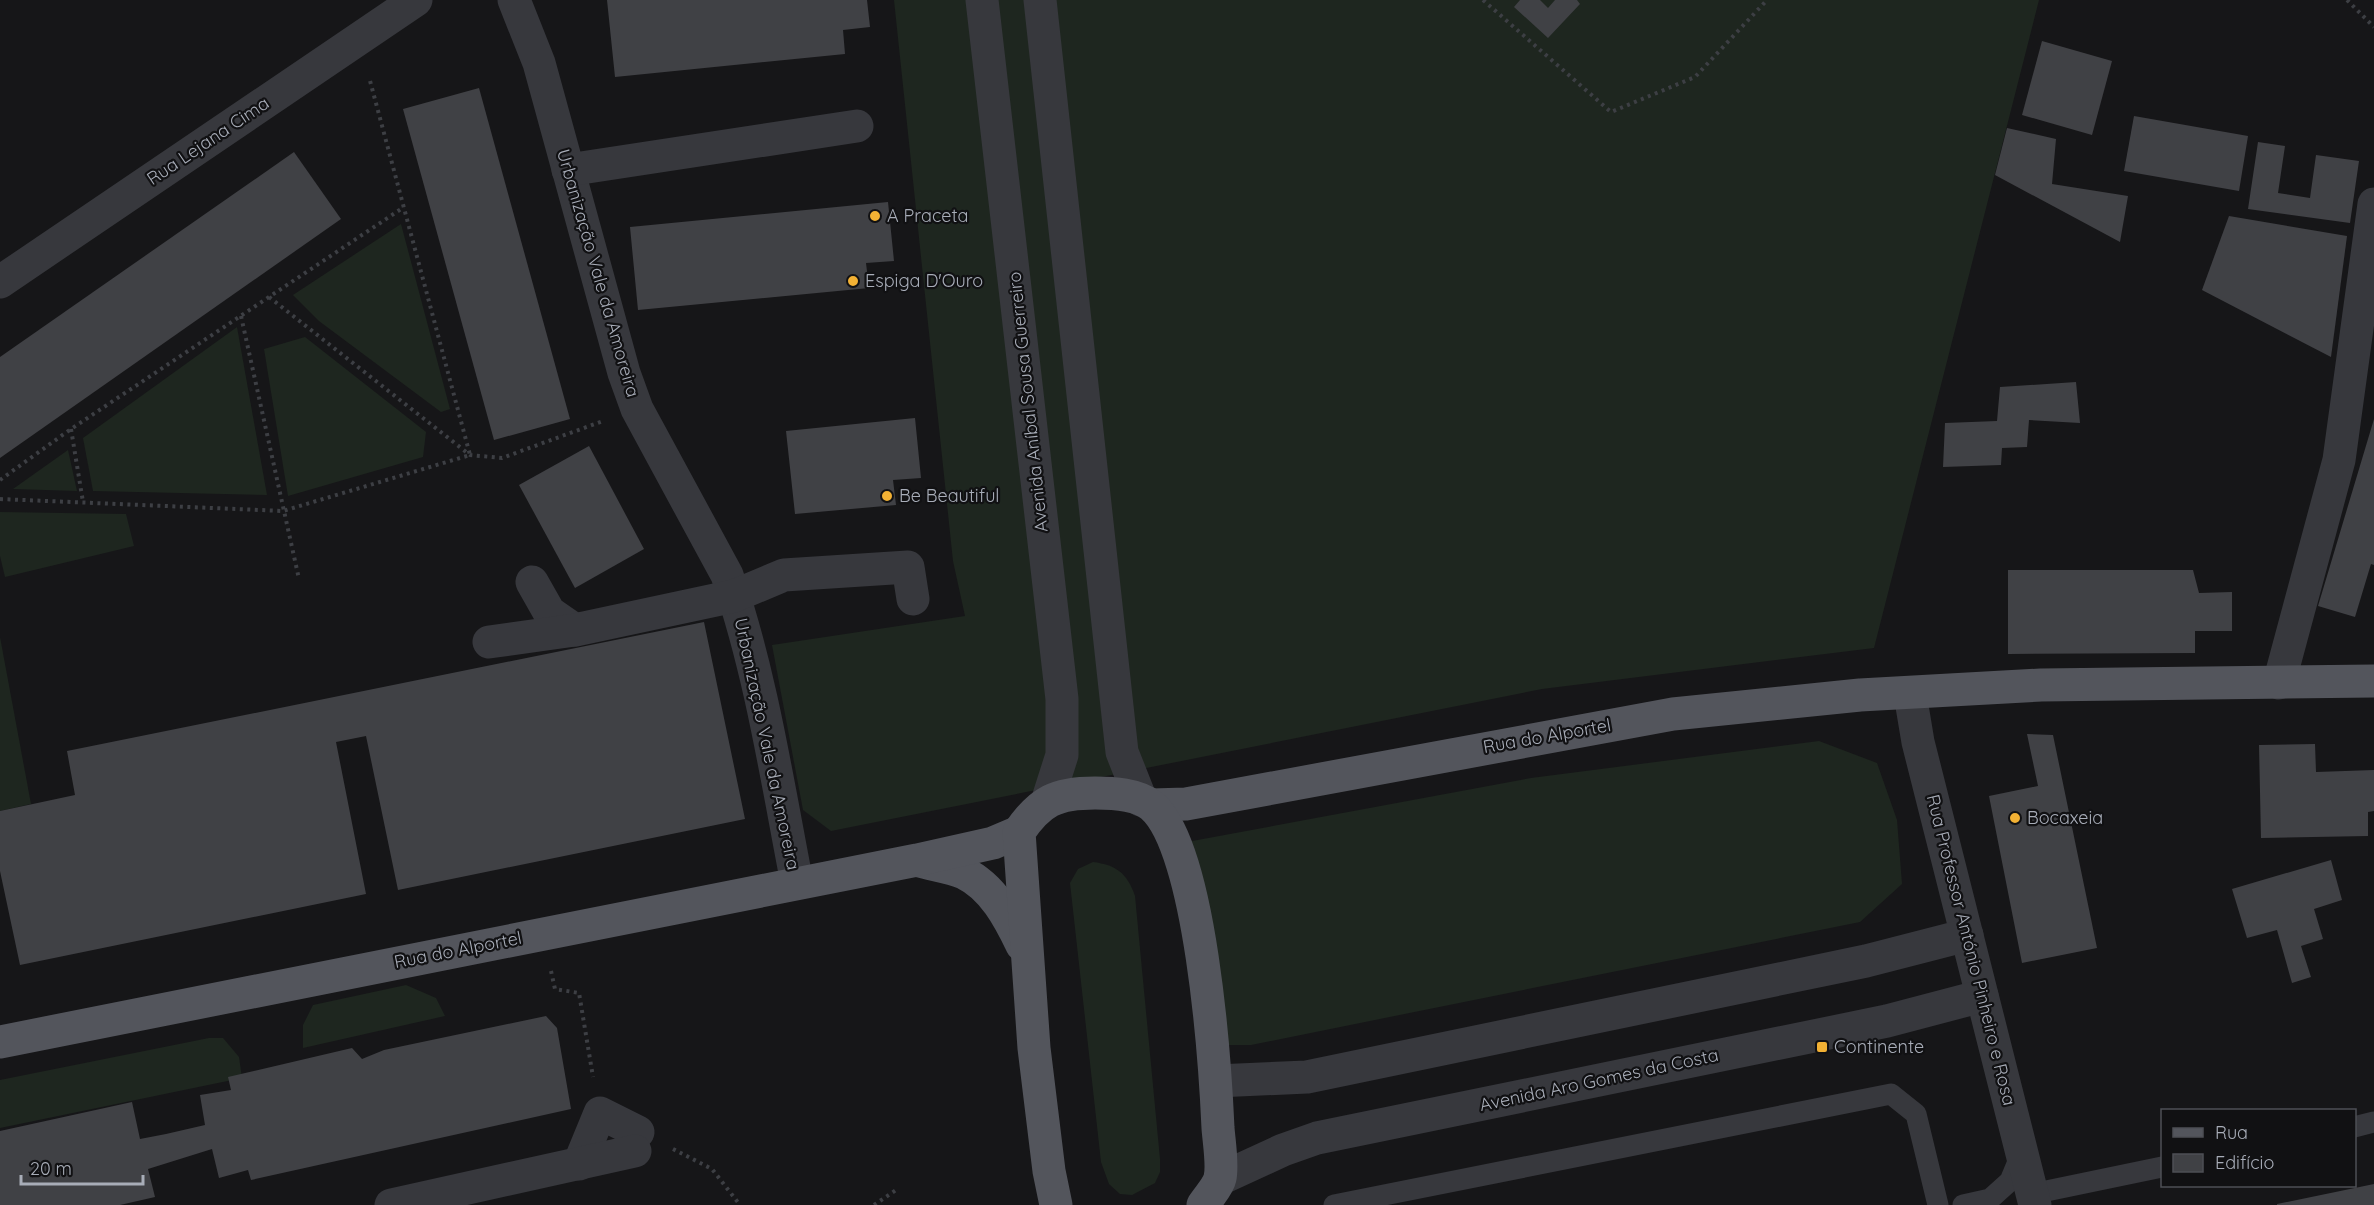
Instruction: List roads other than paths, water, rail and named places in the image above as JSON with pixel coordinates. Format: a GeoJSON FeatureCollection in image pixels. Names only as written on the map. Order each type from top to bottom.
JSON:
{"type":"FeatureCollection","features":[{"type":"Feature","properties":{"kind":"main road","name":"Rua do Alportel"},"geometry":{"type":"LineString","coordinates":[[1162,810],[1673,714],[1860,695],[2041,685],[2374,681]]}},
{"type":"Feature","properties":{"kind":"main road"},"geometry":{"type":"LineString","coordinates":[[1056,1205],[1049,1171],[1035,1059],[1025,951],[1019,832],[1033,812],[1047,802],[1066,795],[1116,793],[1162,810],[1186,875],[1206,992],[1216,1082],[1212,1192]]}},
{"type":"Feature","properties":{"kind":"main road","name":"Rua do Alportel"},"geometry":{"type":"LineString","coordinates":[[0,1042],[917,860],[993,843],[1019,832]]}},
{"type":"Feature","properties":{"kind":"main road","name":"Rua do Alportel"},"geometry":{"type":"LineString","coordinates":[[917,860],[964,873],[983,886],[1005,911],[1025,951]]}},
{"type":"Feature","properties":{"kind":"street","name":"Rua Lejana Cima"},"geometry":{"type":"LineString","coordinates":[[0,282],[416,0]]}},
{"type":"Feature","properties":{"kind":"street","name":"Urbanização Vale da Amoreira"},"geometry":{"type":"LineString","coordinates":[[514,0],[539,63],[624,373],[637,409],[728,575],[748,640],[797,883]]}},
{"type":"Feature","properties":{"kind":"street","name":"Avenida Aníbal Sousa Guerreiro"},"geometry":{"type":"LineString","coordinates":[[982,0],[1000,140],[1062,699],[1062,755],[1047,802]]}},
{"type":"Feature","properties":{"kind":"street"},"geometry":{"type":"LineString","coordinates":[[1040,0],[1122,752],[1162,810]]}},
{"type":"Feature","properties":{"kind":"street"},"geometry":{"type":"LineString","coordinates":[[568,170],[857,126]]}},
{"type":"Feature","properties":{"kind":"street"},"geometry":{"type":"LineString","coordinates":[[2279,683],[2339,459],[2374,204]]}},
{"type":"Feature","properties":{"kind":"street"},"geometry":{"type":"LineString","coordinates":[[489,642],[575,630],[734,596],[784,575],[908,567],[913,599]]}},
{"type":"Feature","properties":{"kind":"street"},"geometry":{"type":"LineString","coordinates":[[532,582],[549,612],[575,630]]}},
{"type":"Feature","properties":{"kind":"street","name":"Rua Professor António Pinheiro e Rosa"},"geometry":{"type":"LineString","coordinates":[[1910,694],[1918,742],[2033,1199]]}},
{"type":"Feature","properties":{"kind":"street"},"geometry":{"type":"LineString","coordinates":[[1216,1082],[1307,1077],[1866,961],[1967,935]]}},
{"type":"Feature","properties":{"kind":"street","name":"Avenida Aro Gomes da Costa"},"geometry":{"type":"LineString","coordinates":[[1212,1192],[1283,1150],[1317,1138],[1887,1021],[1982,996]]}},
{"type":"Feature","properties":{"kind":"street"},"geometry":{"type":"LineString","coordinates":[[391,1205],[579,1164],[636,1141],[600,1113],[579,1164]]}},
{"type":"Feature","properties":{"kind":"lane"},"geometry":{"type":"LineString","coordinates":[[1334,1205],[1414,1198],[1891,1094],[1916,1114],[1938,1205]]}},
{"type":"Feature","properties":{"kind":"lane"},"geometry":{"type":"LineString","coordinates":[[2356,1127],[2374,1122]]}},
{"type":"Feature","properties":{"kind":"lane"},"geometry":{"type":"LineString","coordinates":[[1963,1205],[1990,1199],[2010,1181],[2022,1151]]}},
{"type":"Feature","properties":{"kind":"lane"},"geometry":{"type":"LineString","coordinates":[[2033,1199],[2161,1167]]}},
{"type":"Feature","properties":{"kind":"place","name":"A Praceta"},"geometry":{"type":"Point","coordinates":[875,216]}},
{"type":"Feature","properties":{"kind":"place","name":"Espiga D'Ouro"},"geometry":{"type":"Point","coordinates":[853,281]}},
{"type":"Feature","properties":{"kind":"place","name":"Be Beautiful"},"geometry":{"type":"Point","coordinates":[887,496]}},
{"type":"Feature","properties":{"kind":"place","name":"Bocaxeia"},"geometry":{"type":"Point","coordinates":[2015,818]}},
{"type":"Feature","properties":{"kind":"place","name":"Continente"},"geometry":{"type":"Point","coordinates":[1822,1047]}}]}
